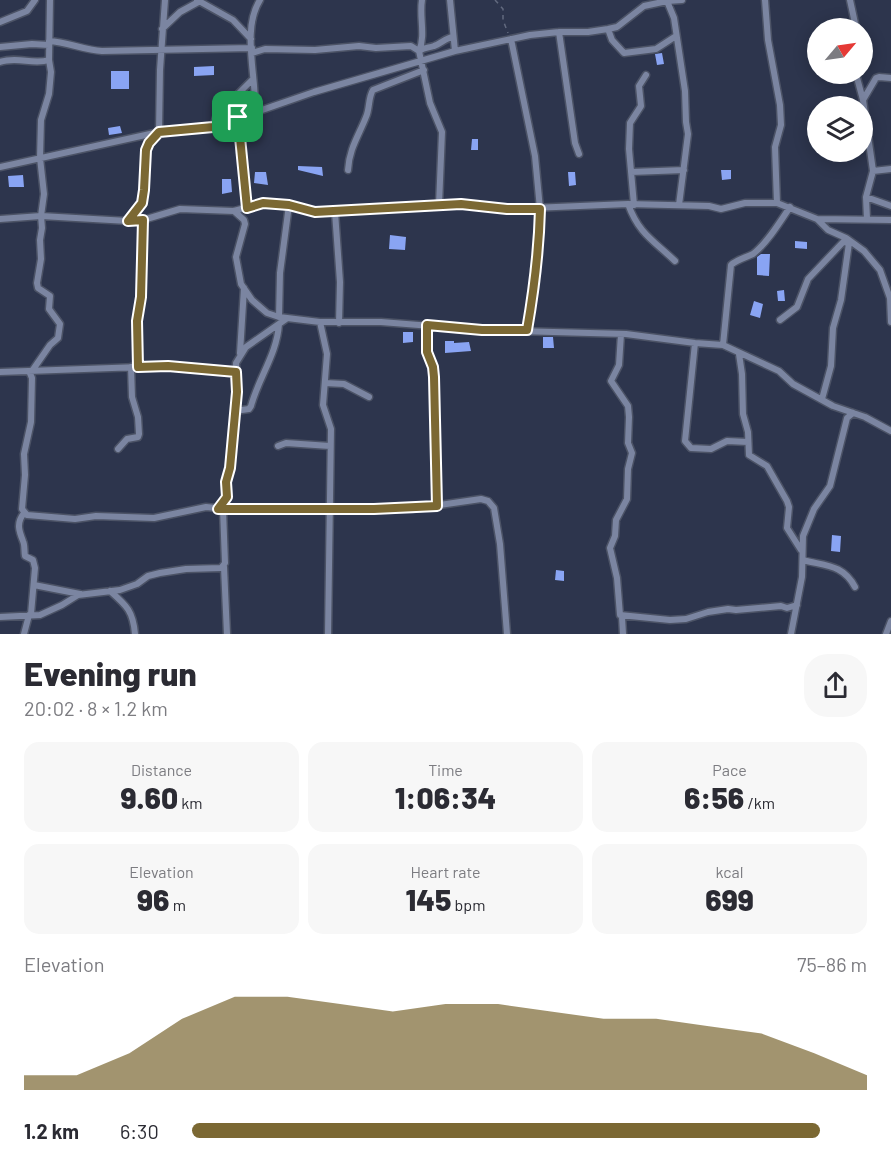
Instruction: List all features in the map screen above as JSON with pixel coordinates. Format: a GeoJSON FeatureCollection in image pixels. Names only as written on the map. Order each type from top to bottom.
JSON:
{"type":"FeatureCollection","features":[{"type":"Feature","properties":{"kind":"street"},"geometry":{"type":"LineString","coordinates":[[0,22],[27,11],[35,0]]}},
{"type":"Feature","properties":{"kind":"street"},"geometry":{"type":"LineString","coordinates":[[50,0],[49,60],[51,72],[49,94],[41,120],[40,158],[44,194],[41,216],[41,259],[37,283],[38,288],[50,296],[50,309],[60,324],[58,338],[50,345],[31,373],[32,422],[24,454],[22,509],[24,513],[75,519],[96,516],[153,518],[206,507],[412,509],[481,499],[488,501],[494,508],[500,543],[507,634]]}},
{"type":"Feature","properties":{"kind":"street"},"geometry":{"type":"LineString","coordinates":[[128,221],[142,203],[146,150],[159,132],[165,0]]}},
{"type":"Feature","properties":{"kind":"street"},"geometry":{"type":"LineString","coordinates":[[255,112],[256,94],[252,80],[253,14],[260,0]]}},
{"type":"Feature","properties":{"kind":"street"},"geometry":{"type":"LineString","coordinates":[[419,51],[423,35],[420,18],[422,0]]}},
{"type":"Feature","properties":{"kind":"street"},"geometry":{"type":"LineString","coordinates":[[450,0],[454,51]]}},
{"type":"Feature","properties":{"kind":"street"},"geometry":{"type":"LineString","coordinates":[[0,167],[159,132],[213,127],[238,117],[454,51],[511,39],[559,32],[588,33],[617,27],[643,3],[682,0]]}},
{"type":"Feature","properties":{"kind":"street"},"geometry":{"type":"LineString","coordinates":[[765,0],[768,40],[780,105],[780,136],[775,147],[777,203]]}},
{"type":"Feature","properties":{"kind":"street"},"geometry":{"type":"LineString","coordinates":[[850,0],[854,18]]}},
{"type":"Feature","properties":{"kind":"street"},"geometry":{"type":"LineString","coordinates":[[162,29],[180,12],[198,1],[233,20],[252,46]]}},
{"type":"Feature","properties":{"kind":"street"},"geometry":{"type":"LineString","coordinates":[[667,1],[674,18],[686,91],[688,134],[679,205]]}},
{"type":"Feature","properties":{"kind":"street"},"geometry":{"type":"LineString","coordinates":[[608,29],[612,40],[624,53],[656,49],[676,36]]}},
{"type":"Feature","properties":{"kind":"street"},"geometry":{"type":"LineString","coordinates":[[559,32],[575,142],[579,154]]}},
{"type":"Feature","properties":{"kind":"street"},"geometry":{"type":"LineString","coordinates":[[419,51],[453,37]]}},
{"type":"Feature","properties":{"kind":"street"},"geometry":{"type":"LineString","coordinates":[[511,39],[535,156],[540,209],[538,251],[534,269],[536,282],[527,330]]}},
{"type":"Feature","properties":{"kind":"street"},"geometry":{"type":"LineString","coordinates":[[0,47],[59,42],[89,50],[252,46],[265,49],[315,50],[359,46],[376,48],[411,46],[419,51],[423,60],[430,103],[442,132],[439,205]]}},
{"type":"Feature","properties":{"kind":"street"},"geometry":{"type":"LineString","coordinates":[[0,62],[19,59],[41,62],[49,60]]}},
{"type":"Feature","properties":{"kind":"street"},"geometry":{"type":"LineString","coordinates":[[348,170],[352,144],[367,116],[370,94],[373,90],[424,70]]}},
{"type":"Feature","properties":{"kind":"street"},"geometry":{"type":"LineString","coordinates":[[646,75],[639,86],[641,106],[630,123],[633,219],[659,249],[675,261]]}},
{"type":"Feature","properties":{"kind":"street"},"geometry":{"type":"LineString","coordinates":[[865,96],[876,78],[891,78]]}},
{"type":"Feature","properties":{"kind":"street"},"geometry":{"type":"LineString","coordinates":[[213,127],[222,105],[235,97],[252,80]]}},
{"type":"Feature","properties":{"kind":"street"},"geometry":{"type":"LineString","coordinates":[[238,117],[247,208]]}},
{"type":"Feature","properties":{"kind":"street"},"geometry":{"type":"LineString","coordinates":[[867,219],[866,197],[873,171],[872,162]]}},
{"type":"Feature","properties":{"kind":"street"},"geometry":{"type":"LineString","coordinates":[[873,171],[891,169]]}},
{"type":"Feature","properties":{"kind":"street"},"geometry":{"type":"LineString","coordinates":[[632,172],[684,170]]}},
{"type":"Feature","properties":{"kind":"street"},"geometry":{"type":"LineString","coordinates":[[866,197],[891,206]]}},
{"type":"Feature","properties":{"kind":"street"},"geometry":{"type":"LineString","coordinates":[[0,219],[41,216],[128,221],[143,220],[180,209],[234,211],[263,203],[289,205],[315,212],[461,204],[507,209],[631,204],[709,206],[721,209],[745,203],[777,203],[817,219],[828,230],[864,251],[880,270],[890,298],[891,322]]}},
{"type":"Feature","properties":{"kind":"street"},"geometry":{"type":"LineString","coordinates":[[235,411],[249,409],[251,406],[259,381],[278,341],[280,273],[289,205]]}},
{"type":"Feature","properties":{"kind":"street"},"geometry":{"type":"LineString","coordinates":[[723,345],[731,265],[764,245],[790,207]]}},
{"type":"Feature","properties":{"kind":"street"},"geometry":{"type":"LineString","coordinates":[[234,211],[244,220],[245,224],[236,257],[241,284],[252,300],[279,320]]}},
{"type":"Feature","properties":{"kind":"street"},"geometry":{"type":"LineString","coordinates":[[334,212],[340,282],[339,323]]}},
{"type":"Feature","properties":{"kind":"street"},"geometry":{"type":"LineString","coordinates":[[817,219],[891,220]]}},
{"type":"Feature","properties":{"kind":"street"},"geometry":{"type":"LineString","coordinates":[[118,449],[127,439],[138,437],[139,434],[138,417],[132,397],[137,321],[141,297],[143,220]]}},
{"type":"Feature","properties":{"kind":"street"},"geometry":{"type":"LineString","coordinates":[[780,320],[797,307],[808,279],[845,240]]}},
{"type":"Feature","properties":{"kind":"street"},"geometry":{"type":"LineString","coordinates":[[822,399],[831,366],[833,328],[841,300],[848,254],[849,243],[845,240]]}},
{"type":"Feature","properties":{"kind":"street"},"geometry":{"type":"LineString","coordinates":[[227,634],[223,507],[227,497],[226,482],[230,468],[244,288]]}},
{"type":"Feature","properties":{"kind":"street"},"geometry":{"type":"LineString","coordinates":[[240,354],[279,320],[286,319],[339,323],[381,322],[482,330],[621,334],[695,344],[723,345],[779,371],[793,384],[849,414],[865,417],[891,431]]}},
{"type":"Feature","properties":{"kind":"street"},"geometry":{"type":"LineString","coordinates":[[320,322],[327,354],[323,405],[331,429],[328,634]]}},
{"type":"Feature","properties":{"kind":"street"},"geometry":{"type":"LineString","coordinates":[[427,325],[427,352],[433,367],[435,387],[437,506]]}},
{"type":"Feature","properties":{"kind":"street"},"geometry":{"type":"LineString","coordinates":[[621,334],[619,365],[611,381],[628,406],[630,417],[628,443],[632,453],[628,469],[627,499],[616,520],[615,536],[610,548],[617,578],[623,634]]}},
{"type":"Feature","properties":{"kind":"street"},"geometry":{"type":"LineString","coordinates":[[695,344],[685,441],[691,448],[711,449],[727,441],[748,442]]}},
{"type":"Feature","properties":{"kind":"street"},"geometry":{"type":"LineString","coordinates":[[739,354],[743,414],[748,432],[749,455],[765,463],[787,501],[789,507],[787,528],[801,551],[803,560],[791,634]]}},
{"type":"Feature","properties":{"kind":"street"},"geometry":{"type":"LineString","coordinates":[[0,372],[31,373],[168,366],[236,372]]}},
{"type":"Feature","properties":{"kind":"street"},"geometry":{"type":"LineString","coordinates":[[325,383],[344,384],[369,397]]}},
{"type":"Feature","properties":{"kind":"street"},"geometry":{"type":"LineString","coordinates":[[801,551],[803,536],[814,509],[830,486],[849,414]]}},
{"type":"Feature","properties":{"kind":"street"},"geometry":{"type":"LineString","coordinates":[[278,446],[286,443],[330,446]]}},
{"type":"Feature","properties":{"kind":"street"},"geometry":{"type":"LineString","coordinates":[[24,513],[19,519],[18,531],[25,545],[25,556],[34,563],[30,614],[24,634]]}},
{"type":"Feature","properties":{"kind":"street"},"geometry":{"type":"LineString","coordinates":[[803,560],[835,567],[848,574],[855,586]]}},
{"type":"Feature","properties":{"kind":"street"},"geometry":{"type":"LineString","coordinates":[[34,585],[83,594],[120,590],[137,584],[148,576],[160,573],[224,567]]}},
{"type":"Feature","properties":{"kind":"street"},"geometry":{"type":"LineString","coordinates":[[110,591],[130,611],[135,634]]}},
{"type":"Feature","properties":{"kind":"street"},"geometry":{"type":"LineString","coordinates":[[0,617],[40,615],[83,594]]}},
{"type":"Feature","properties":{"kind":"street"},"geometry":{"type":"LineString","coordinates":[[622,617],[686,619],[726,609],[781,606],[787,608],[797,605]]}},
{"type":"Feature","properties":{"kind":"street"},"geometry":{"type":"LineString","coordinates":[[886,634],[891,621]]}},
{"type":"Feature","properties":{"kind":"path"},"geometry":{"type":"LineString","coordinates":[[495,0],[503,9],[504,24],[511,39]]}},
{"type":"Feature","properties":{"kind":"building"},"geometry":{"type":"Polygon","coordinates":[[[662,53],[664,64],[657,65],[655,54],[662,53]]]}},
{"type":"Feature","properties":{"kind":"building"},"geometry":{"type":"Polygon","coordinates":[[[214,66],[214,75],[194,76],[194,67],[214,66]]]}},
{"type":"Feature","properties":{"kind":"building"},"geometry":{"type":"Polygon","coordinates":[[[111,71],[129,71],[129,89],[111,89],[111,71]]]}},
{"type":"Feature","properties":{"kind":"building"},"geometry":{"type":"Polygon","coordinates":[[[120,126],[122,133],[109,135],[108,128],[120,126]]]}},
{"type":"Feature","properties":{"kind":"building"},"geometry":{"type":"Polygon","coordinates":[[[472,139],[478,139],[478,150],[471,150],[472,139]]]}},
{"type":"Feature","properties":{"kind":"building"},"geometry":{"type":"Polygon","coordinates":[[[298,166],[322,167],[323,176],[298,170],[298,166]]]}},
{"type":"Feature","properties":{"kind":"building"},"geometry":{"type":"Polygon","coordinates":[[[721,170],[731,170],[731,179],[722,180],[721,170]]]}},
{"type":"Feature","properties":{"kind":"building"},"geometry":{"type":"Polygon","coordinates":[[[255,172],[266,172],[268,185],[254,183],[255,172]]]}},
{"type":"Feature","properties":{"kind":"building"},"geometry":{"type":"Polygon","coordinates":[[[568,172],[575,172],[576,185],[569,186],[568,172]]]}},
{"type":"Feature","properties":{"kind":"building"},"geometry":{"type":"Polygon","coordinates":[[[23,175],[24,187],[9,187],[8,176],[23,175]]]}},
{"type":"Feature","properties":{"kind":"building"},"geometry":{"type":"Polygon","coordinates":[[[222,179],[231,179],[232,192],[222,194],[222,179]]]}},
{"type":"Feature","properties":{"kind":"building"},"geometry":{"type":"Polygon","coordinates":[[[390,235],[406,237],[405,250],[389,249],[390,235]]]}},
{"type":"Feature","properties":{"kind":"building"},"geometry":{"type":"Polygon","coordinates":[[[795,241],[807,242],[807,249],[795,248],[795,241]]]}},
{"type":"Feature","properties":{"kind":"building"},"geometry":{"type":"Polygon","coordinates":[[[761,254],[770,254],[769,276],[757,275],[757,257],[761,254]]]}},
{"type":"Feature","properties":{"kind":"building"},"geometry":{"type":"Polygon","coordinates":[[[784,290],[785,301],[778,301],[777,291],[784,290]]]}},
{"type":"Feature","properties":{"kind":"building"},"geometry":{"type":"Polygon","coordinates":[[[754,301],[763,304],[760,318],[750,315],[754,301]]]}},
{"type":"Feature","properties":{"kind":"building"},"geometry":{"type":"Polygon","coordinates":[[[403,332],[413,332],[413,342],[403,343],[403,332]]]}},
{"type":"Feature","properties":{"kind":"building"},"geometry":{"type":"Polygon","coordinates":[[[543,337],[553,337],[554,348],[543,348],[543,337]]]}},
{"type":"Feature","properties":{"kind":"building"},"geometry":{"type":"Polygon","coordinates":[[[445,341],[469,342],[471,351],[445,353],[445,341]]]}},
{"type":"Feature","properties":{"kind":"building"},"geometry":{"type":"Polygon","coordinates":[[[832,535],[841,536],[840,552],[831,551],[832,535]]]}},
{"type":"Feature","properties":{"kind":"building"},"geometry":{"type":"Polygon","coordinates":[[[556,570],[564,571],[564,581],[555,580],[556,570]]]}},
{"type":"Feature","properties":{"kind":"route"},"geometry":{"type":"LineString","coordinates":[[238,117],[247,208],[263,203],[289,205],[315,212],[461,204],[507,209],[540,209],[538,251],[534,269],[536,282],[527,330],[482,330],[427,325],[427,352],[434,377],[437,506],[412,509],[218,509],[227,497],[226,482],[230,468],[237,392],[236,372],[168,366],[138,367],[137,321],[141,297],[143,220],[128,221],[142,203],[146,150],[159,132],[213,127],[238,117]]}}]}
